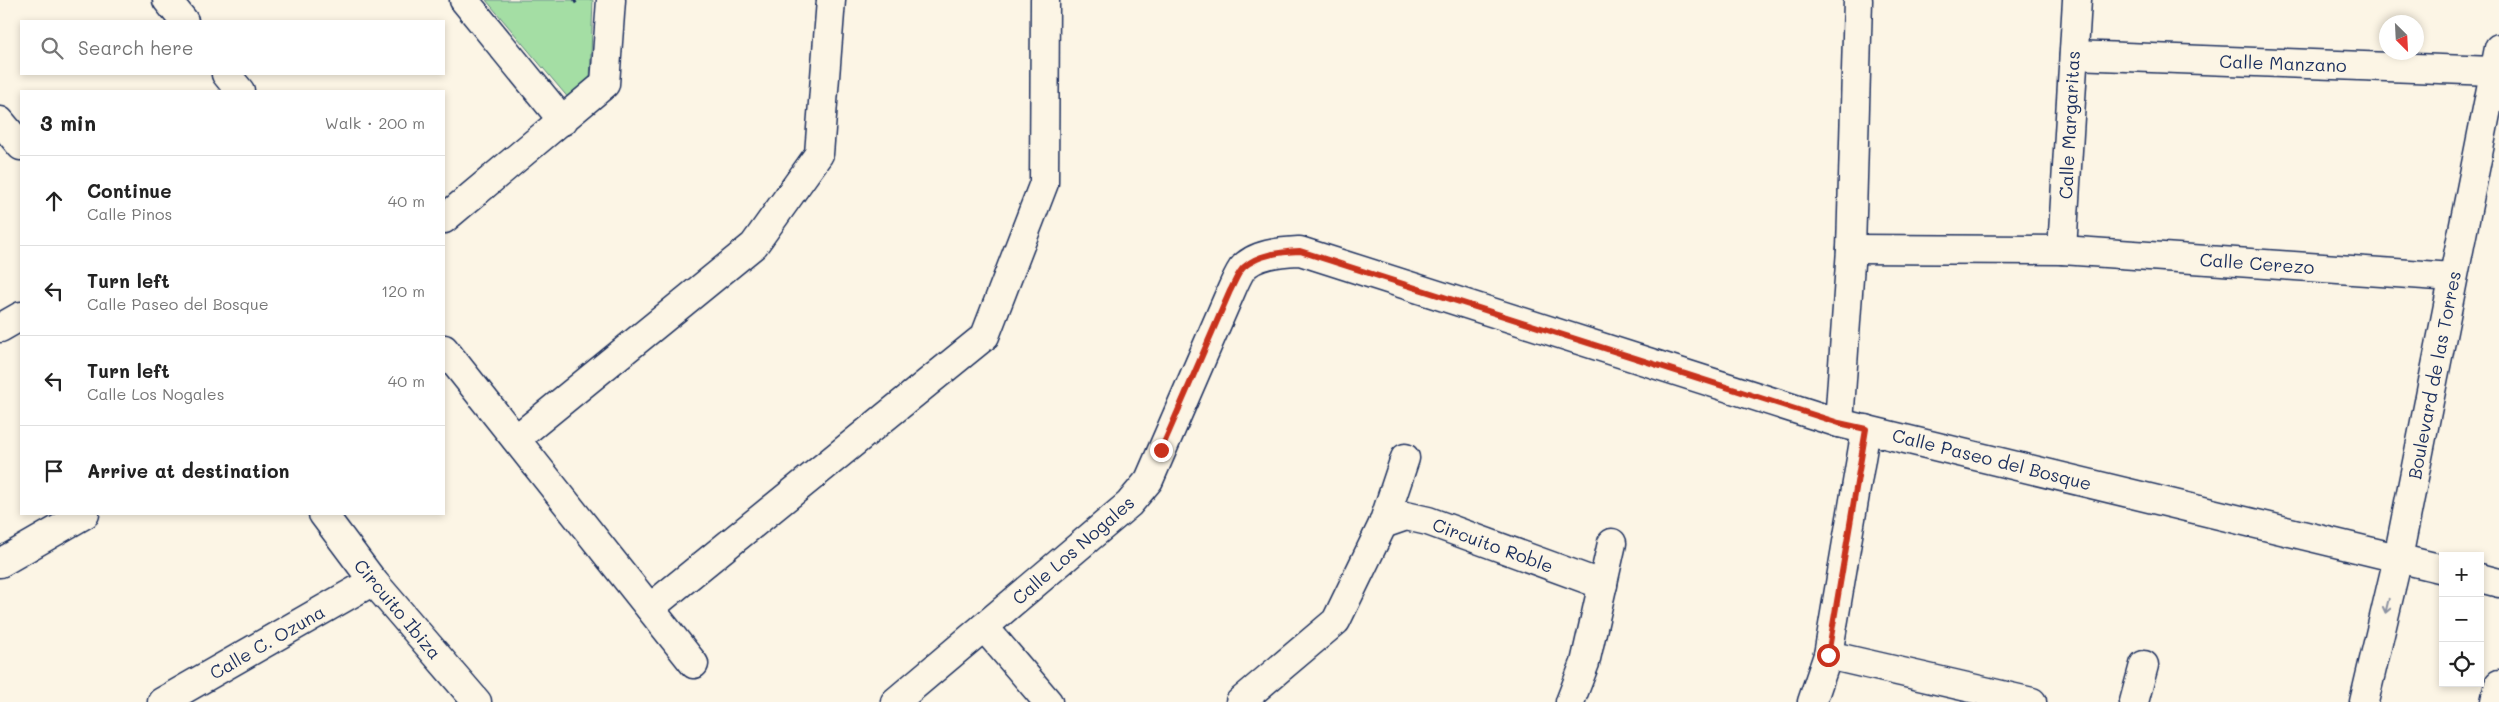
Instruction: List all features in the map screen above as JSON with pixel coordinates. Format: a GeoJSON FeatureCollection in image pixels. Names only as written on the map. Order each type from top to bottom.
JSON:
{"type":"FeatureCollection","features":[{"type":"Feature","properties":{"kind":"street"},"geometry":{"type":"LineString","coordinates":[[167,0],[183,20]]}},
{"type":"Feature","properties":{"kind":"street"},"geometry":{"type":"LineString","coordinates":[[464,0],[563,121]]}},
{"type":"Feature","properties":{"kind":"street"},"geometry":{"type":"LineString","coordinates":[[445,218],[605,84],[611,0]]}},
{"type":"Feature","properties":{"kind":"street"},"geometry":{"type":"LineString","coordinates":[[516,439],[754,245],[760,238],[820,154],[831,0]]}},
{"type":"Feature","properties":{"kind":"street"},"geometry":{"type":"LineString","coordinates":[[650,608],[985,336],[1044,183],[1045,0]]}},
{"type":"Feature","properties":{"kind":"street"},"geometry":{"type":"LineString","coordinates":[[1839,423],[1851,249],[1858,0]]}},
{"type":"Feature","properties":{"kind":"street","name":"Calle Margaritas"},"geometry":{"type":"LineString","coordinates":[[2062,250],[2077,0]]}},
{"type":"Feature","properties":{"kind":"street","name":"Calle Manzano"},"geometry":{"type":"LineString","coordinates":[[2074,55],[2496,59]]}},
{"type":"Feature","properties":{"kind":"street","name":"Boulevard de las Torres"},"geometry":{"type":"LineString","coordinates":[[2364,702],[2398,558],[2496,59]]}},
{"type":"Feature","properties":{"kind":"street"},"geometry":{"type":"LineString","coordinates":[[227,75],[239,90]]}},
{"type":"Feature","properties":{"kind":"street"},"geometry":{"type":"LineString","coordinates":[[0,121],[20,145]]}},
{"type":"Feature","properties":{"kind":"street","name":"Calle Cerezo"},"geometry":{"type":"LineString","coordinates":[[1851,249],[2062,250],[2453,277]]}},
{"type":"Feature","properties":{"kind":"street","name":"Calle Paseo del Bosque"},"geometry":{"type":"LineString","coordinates":[[1259,258],[1277,253],[1300,251],[1839,423],[2439,568]]}},
{"type":"Feature","properties":{"kind":"street","name":"Calle Los Nogales"},"geometry":{"type":"LineString","coordinates":[[895,702],[1129,504],[1149,480],[1230,291],[1243,268],[1259,258]]}},
{"type":"Feature","properties":{"kind":"street"},"geometry":{"type":"LineString","coordinates":[[0,328],[20,317]]}},
{"type":"Feature","properties":{"kind":"street"},"geometry":{"type":"LineString","coordinates":[[445,350],[694,664]]}},
{"type":"Feature","properties":{"kind":"street"},"geometry":{"type":"LineString","coordinates":[[1812,702],[1828,655],[1866,429]]}},
{"type":"Feature","properties":{"kind":"street"},"geometry":{"type":"LineString","coordinates":[[1240,702],[1336,621],[1383,524],[1405,458]]}},
{"type":"Feature","properties":{"kind":"street"},"geometry":{"type":"LineString","coordinates":[[0,563],[82,515]]}},
{"type":"Feature","properties":{"kind":"street","name":"Circuito Ibiza"},"geometry":{"type":"LineString","coordinates":[[324,515],[373,581],[477,702]]}},
{"type":"Feature","properties":{"kind":"street","name":"Circuito Roble"},"geometry":{"type":"LineString","coordinates":[[1383,524],[1406,516],[1428,521],[1603,585]]}},
{"type":"Feature","properties":{"kind":"street"},"geometry":{"type":"LineString","coordinates":[[1570,702],[1585,663],[1612,543]]}},
{"type":"Feature","properties":{"kind":"street"},"geometry":{"type":"LineString","coordinates":[[2484,579],[2499,582]]}},
{"type":"Feature","properties":{"kind":"street","name":"Calle C. Ozuna"},"geometry":{"type":"LineString","coordinates":[[162,702],[373,581]]}},
{"type":"Feature","properties":{"kind":"street"},"geometry":{"type":"LineString","coordinates":[[984,627],[1048,702]]}},
{"type":"Feature","properties":{"kind":"street"},"geometry":{"type":"LineString","coordinates":[[1828,655],[2032,702]]}},
{"type":"Feature","properties":{"kind":"street"},"geometry":{"type":"LineString","coordinates":[[2134,702],[2144,665]]}},
{"type":"Feature","properties":{"kind":"street"},"geometry":{"type":"LineString","coordinates":[[2495,702],[2499,684]]}},
{"type":"Feature","properties":{"kind":"green space"},"geometry":{"type":"Polygon","coordinates":[[[486,0],[593,0],[590,81],[570,100],[486,0]]]}},
{"type":"Feature","properties":{"kind":"route"},"geometry":{"type":"LineString","coordinates":[[1161,450],[1230,291],[1243,268],[1259,258],[1277,253],[1300,251],[1839,423],[1866,429],[1828,655]]}}]}
